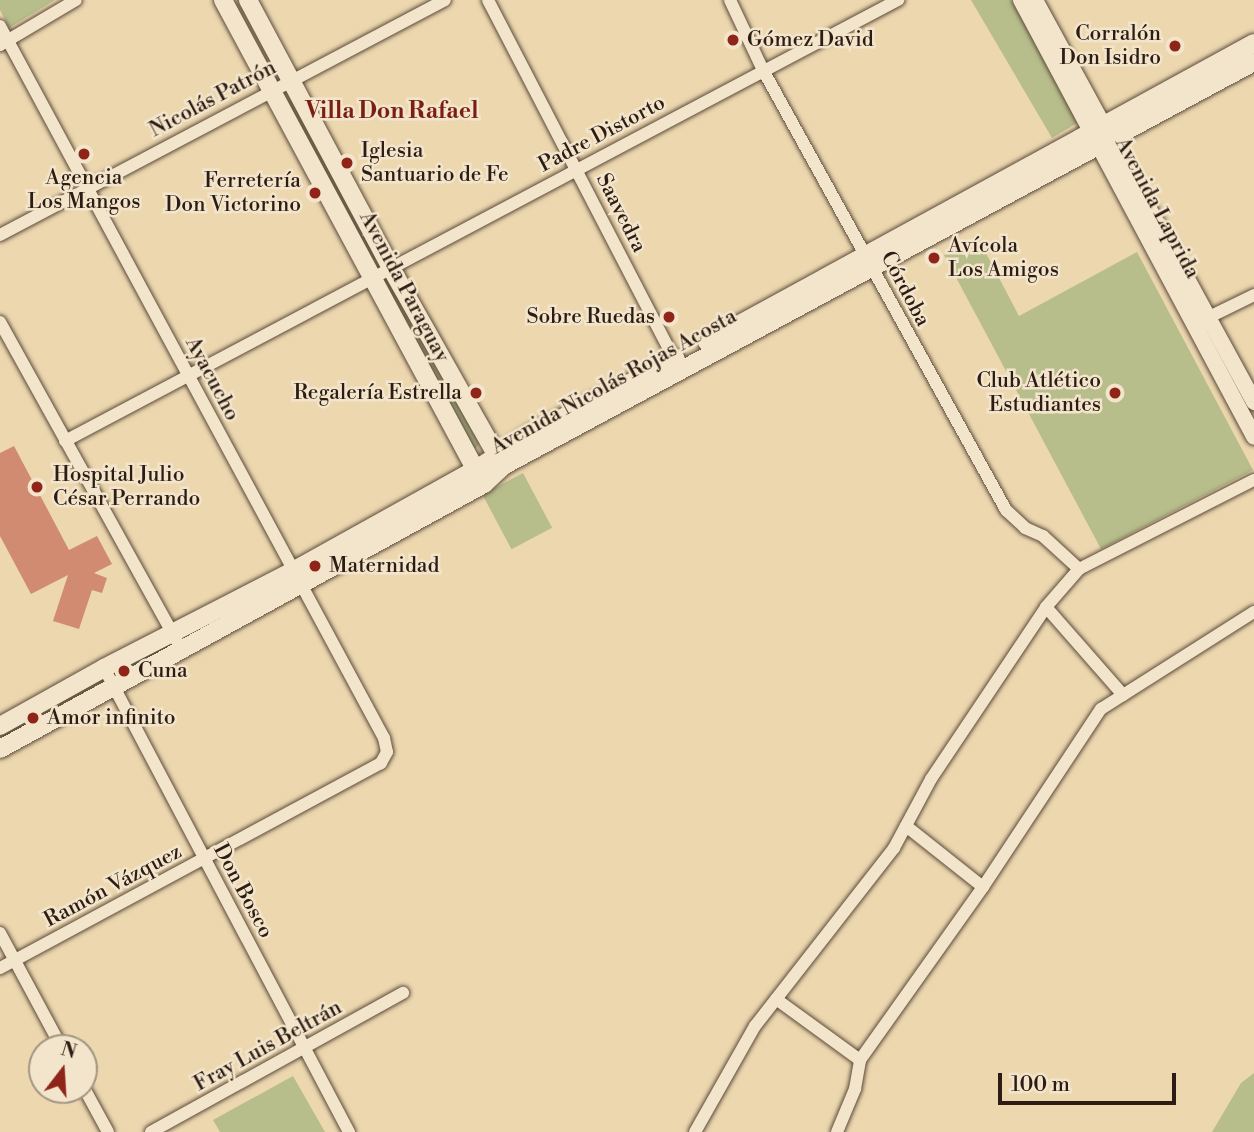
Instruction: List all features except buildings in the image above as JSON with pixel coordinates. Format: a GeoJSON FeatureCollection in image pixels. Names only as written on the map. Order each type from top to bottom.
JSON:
{"type":"FeatureCollection","features":[{"type":"Feature","properties":{"kind":"main road","name":"Avenida Paraguay"},"geometry":{"type":"LineString","coordinates":[[223,0],[480,476]]}},
{"type":"Feature","properties":{"kind":"main road","name":"Avenida Paraguay"},"geometry":{"type":"LineString","coordinates":[[248,0],[391,268],[499,460]]}},
{"type":"Feature","properties":{"kind":"main road","name":"Avenida Nicolás Rojas Acosta"},"geometry":{"type":"LineString","coordinates":[[0,749],[182,650],[295,579],[480,476],[499,460],[1101,135],[1254,43]]}},
{"type":"Feature","properties":{"kind":"main road","name":"Avenida Nicolás Rojas Acosta"},"geometry":{"type":"LineString","coordinates":[[1101,135],[1254,62]]}},
{"type":"Feature","properties":{"kind":"main road","name":"Avenida Nicolás Rojas Acosta"},"geometry":{"type":"LineString","coordinates":[[0,726],[172,632],[295,579]]}},
{"type":"Feature","properties":{"kind":"street"},"geometry":{"type":"LineString","coordinates":[[4,43],[76,0]]}},
{"type":"Feature","properties":{"kind":"street","name":"Nicolás Patrón"},"geometry":{"type":"LineString","coordinates":[[0,235],[271,89],[445,0]]}},
{"type":"Feature","properties":{"kind":"street","name":"Saavedra"},"geometry":{"type":"LineString","coordinates":[[488,0],[678,364]]}},
{"type":"Feature","properties":{"kind":"street","name":"Córdoba"},"geometry":{"type":"LineString","coordinates":[[730,0],[763,70],[1006,510],[1025,528],[1043,536],[1079,569]]}},
{"type":"Feature","properties":{"kind":"street","name":"Padre Distorto"},"geometry":{"type":"LineString","coordinates":[[65,441],[898,0]]}},
{"type":"Feature","properties":{"kind":"street","name":"Avenida Laprida"},"geometry":{"type":"LineString","coordinates":[[1021,0],[1101,135],[1202,321],[1254,402]]}},
{"type":"Feature","properties":{"kind":"street","name":"Avenida Laprida"},"geometry":{"type":"LineString","coordinates":[[1035,0],[1101,135]]}},
{"type":"Feature","properties":{"kind":"street","name":"Ayacucho"},"geometry":{"type":"LineString","coordinates":[[0,26],[4,43],[88,188],[295,579],[383,738],[387,752]]}},
{"type":"Feature","properties":{"kind":"street"},"geometry":{"type":"LineString","coordinates":[[1202,321],[1254,295]]}},
{"type":"Feature","properties":{"kind":"street"},"geometry":{"type":"LineString","coordinates":[[0,321],[182,650]]}},
{"type":"Feature","properties":{"kind":"street","name":"Avenida Laprida"},"geometry":{"type":"LineString","coordinates":[[1202,321],[1254,437]]}},
{"type":"Feature","properties":{"kind":"street"},"geometry":{"type":"LineString","coordinates":[[695,1132],[755,1026],[894,848],[931,779],[1046,607],[1079,569],[1254,480]]}},
{"type":"Feature","properties":{"kind":"street"},"geometry":{"type":"LineString","coordinates":[[1046,607],[1123,695]]}},
{"type":"Feature","properties":{"kind":"street"},"geometry":{"type":"LineString","coordinates":[[837,1132],[855,1089],[860,1060],[983,887],[1101,709],[1254,612]]}},
{"type":"Feature","properties":{"kind":"street","name":"Don Bosco"},"geometry":{"type":"LineString","coordinates":[[104,668],[349,1132]]}},
{"type":"Feature","properties":{"kind":"street","name":"Ramón Vázquez"},"geometry":{"type":"LineString","coordinates":[[0,968],[381,763],[387,752]]}},
{"type":"Feature","properties":{"kind":"street"},"geometry":{"type":"LineString","coordinates":[[906,826],[983,887]]}},
{"type":"Feature","properties":{"kind":"street"},"geometry":{"type":"LineString","coordinates":[[0,933],[55,1034]]}},
{"type":"Feature","properties":{"kind":"street","name":"Fray Luis Beltrán"},"geometry":{"type":"LineString","coordinates":[[151,1132],[305,1050],[403,993]]}},
{"type":"Feature","properties":{"kind":"street"},"geometry":{"type":"LineString","coordinates":[[776,999],[860,1060]]}},
{"type":"Feature","properties":{"kind":"street"},"geometry":{"type":"LineString","coordinates":[[93,1104],[108,1132]]}},
{"type":"Feature","properties":{"kind":"green space"},"geometry":{"type":"Polygon","coordinates":[[[0,0],[55,0],[9,28],[0,10],[0,0]]]}},
{"type":"Feature","properties":{"kind":"green space"},"geometry":{"type":"Polygon","coordinates":[[[971,0],[1011,0],[1082,120],[1052,138],[971,0]]]}},
{"type":"Feature","properties":{"kind":"green space"},"geometry":{"type":"Polygon","coordinates":[[[294,97],[379,257],[370,262],[285,102],[294,97]]]}},
{"type":"Feature","properties":{"kind":"green space","name":"Club Atlético Estudiantes"},"geometry":{"type":"Polygon","coordinates":[[[978,238],[1019,316],[1137,252],[1253,470],[1101,549],[944,255],[978,238]]]}},
{"type":"Feature","properties":{"kind":"green space"},"geometry":{"type":"Polygon","coordinates":[[[392,277],[480,444],[475,448],[472,448],[383,282],[392,277]]]}},
{"type":"Feature","properties":{"kind":"green space"},"geometry":{"type":"Polygon","coordinates":[[[523,473],[552,528],[511,549],[482,495],[523,473]]]}},
{"type":"Feature","properties":{"kind":"green space"},"geometry":{"type":"Polygon","coordinates":[[[1254,1073],[1254,1132],[1212,1132],[1241,1083],[1254,1073]]]}},
{"type":"Feature","properties":{"kind":"green space"},"geometry":{"type":"Polygon","coordinates":[[[293,1076],[325,1132],[220,1132],[213,1120],[293,1076]]]}},
{"type":"Feature","properties":{"kind":"place","name":"Gómez David"},"geometry":{"type":"Point","coordinates":[733,40]}},
{"type":"Feature","properties":{"kind":"place","name":"Corralón Don Isidro"},"geometry":{"type":"Point","coordinates":[1175,46]}},
{"type":"Feature","properties":{"kind":"place","name":"Agencia Los Mangos"},"geometry":{"type":"Point","coordinates":[84,154]}},
{"type":"Feature","properties":{"kind":"place","name":"Iglesia Santuario de Fe"},"geometry":{"type":"Point","coordinates":[347,163]}},
{"type":"Feature","properties":{"kind":"place","name":"Ferretería Don Victorino"},"geometry":{"type":"Point","coordinates":[315,193]}},
{"type":"Feature","properties":{"kind":"place","name":"Avícola Los Amigos"},"geometry":{"type":"Point","coordinates":[934,258]}},
{"type":"Feature","properties":{"kind":"place","name":"Sobre Ruedas"},"geometry":{"type":"Point","coordinates":[669,317]}},
{"type":"Feature","properties":{"kind":"place","name":"Regalería Estrella"},"geometry":{"type":"Point","coordinates":[476,393]}},
{"type":"Feature","properties":{"kind":"place","name":"Club Atlético Estudiantes"},"geometry":{"type":"Point","coordinates":[1115,393]}},
{"type":"Feature","properties":{"kind":"place","name":"Hospital Julio César Perrando"},"geometry":{"type":"Point","coordinates":[37,487]}},
{"type":"Feature","properties":{"kind":"place","name":"Maternidad"},"geometry":{"type":"Point","coordinates":[315,566]}},
{"type":"Feature","properties":{"kind":"place","name":"Cuna"},"geometry":{"type":"Point","coordinates":[124,671]}},
{"type":"Feature","properties":{"kind":"place","name":"Amor infinito"},"geometry":{"type":"Point","coordinates":[33,718]}},
{"type":"Feature","properties":{"kind":"district","name":"Villa Don Rafael"},"geometry":{"type":"Point","coordinates":[392,111]}}]}
